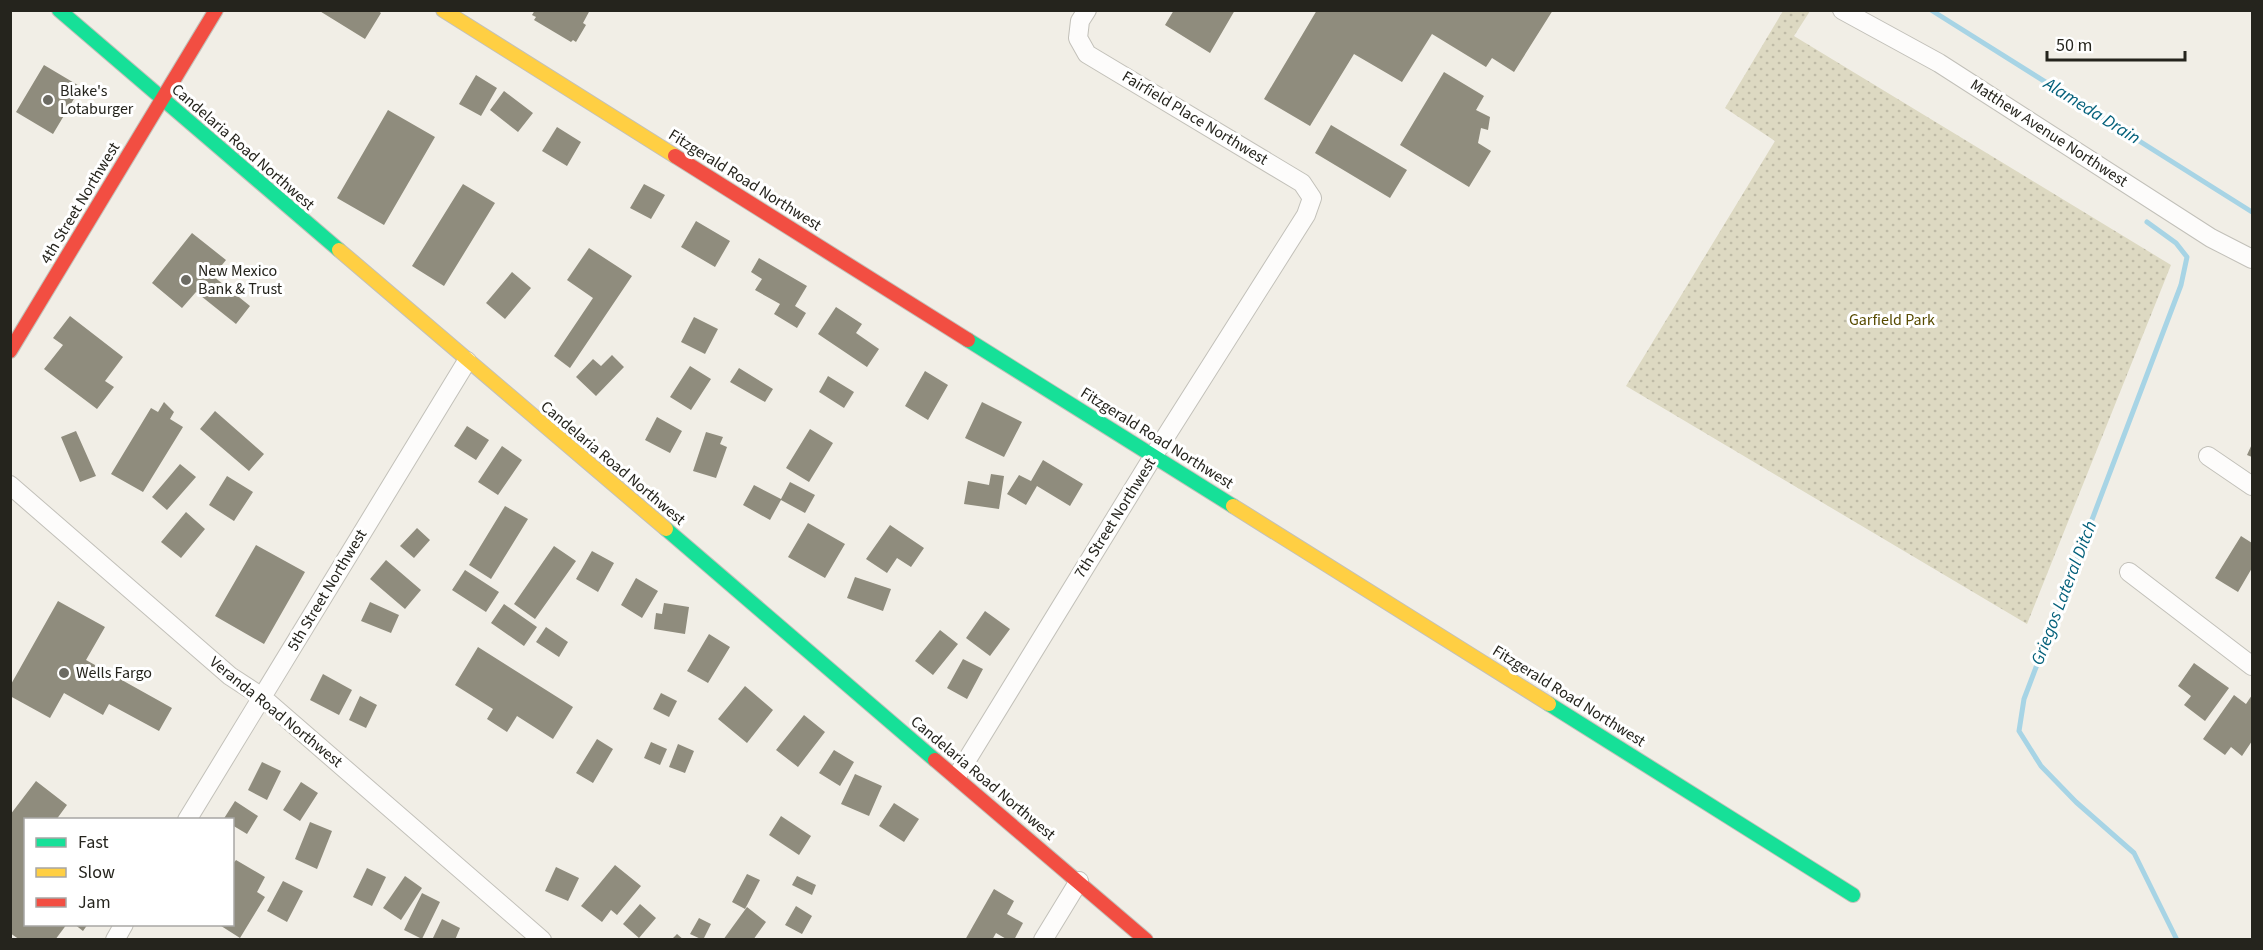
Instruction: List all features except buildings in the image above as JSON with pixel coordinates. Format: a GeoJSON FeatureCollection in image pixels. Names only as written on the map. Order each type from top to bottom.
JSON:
{"type":"FeatureCollection","features":[{"type":"Feature","properties":{"kind":"main road","name":"Candelaria Road Northwest"},"geometry":{"type":"LineString","coordinates":[[59,10],[1146,939]]}},
{"type":"Feature","properties":{"kind":"main road","name":"4th Street Northwest"},"geometry":{"type":"LineString","coordinates":[[10,351],[216,10]]}},
{"type":"Feature","properties":{"kind":"main road","name":"Fitzgerald Road Northwest"},"geometry":{"type":"LineString","coordinates":[[443,10],[1853,895]]}},
{"type":"Feature","properties":{"kind":"street","name":"Fairfield Place Northwest"},"geometry":{"type":"LineString","coordinates":[[1087,10],[1080,21],[1078,38],[1087,54],[1302,183],[1312,198]]}},
{"type":"Feature","properties":{"kind":"street","name":"Matthew Avenue Northwest"},"geometry":{"type":"LineString","coordinates":[[1842,10],[1939,63],[2205,234],[2253,259]]}},
{"type":"Feature","properties":{"kind":"street","name":"7th Street Northwest"},"geometry":{"type":"LineString","coordinates":[[957,776],[1154,455],[1306,215],[1312,198]]}},
{"type":"Feature","properties":{"kind":"street","name":"5th Street Northwest"},"geometry":{"type":"LineString","coordinates":[[188,818],[467,361]]}},
{"type":"Feature","properties":{"kind":"street"},"geometry":{"type":"LineString","coordinates":[[2208,456],[2253,486]]}},
{"type":"Feature","properties":{"kind":"street","name":"Veranda Road Northwest"},"geometry":{"type":"LineString","coordinates":[[10,485],[230,676],[262,697],[542,939]]}},
{"type":"Feature","properties":{"kind":"street"},"geometry":{"type":"LineString","coordinates":[[2129,572],[2253,666]]}},
{"type":"Feature","properties":{"kind":"street"},"geometry":{"type":"LineString","coordinates":[[1043,939],[1079,881]]}},
{"type":"Feature","properties":{"kind":"street"},"geometry":{"type":"LineString","coordinates":[[115,939],[123,926]]}},
{"type":"Feature","properties":{"kind":"green space","name":"Garfield Park"},"geometry":{"type":"Polygon","coordinates":[[[1783,11],[1810,11],[1794,36],[2171,265],[2027,624],[1626,386],[1775,141],[1725,108],[1783,11]]]}},
{"type":"Feature","properties":{"kind":"waterway","name":"Alameda Drain"},"geometry":{"type":"LineString","coordinates":[[1931,10],[2252,212]]}},
{"type":"Feature","properties":{"kind":"waterway","name":"Griegos Lateral Ditch"},"geometry":{"type":"LineString","coordinates":[[2147,222],[2176,243],[2187,257],[2181,285],[2024,699],[2019,731],[2041,766],[2076,802],[2134,853],[2177,940]]}},
{"type":"Feature","properties":{"kind":"traffic: fast"},"geometry":{"type":"LineString","coordinates":[[59,10],[339,250]]}},
{"type":"Feature","properties":{"kind":"traffic: fast"},"geometry":{"type":"LineString","coordinates":[[968,340],[1233,506]]}},
{"type":"Feature","properties":{"kind":"traffic: fast"},"geometry":{"type":"LineString","coordinates":[[666,529],[935,760]]}},
{"type":"Feature","properties":{"kind":"traffic: fast"},"geometry":{"type":"LineString","coordinates":[[1549,704],[1853,895]]}},
{"type":"Feature","properties":{"kind":"traffic: slow"},"geometry":{"type":"LineString","coordinates":[[443,10],[675,156]]}},
{"type":"Feature","properties":{"kind":"traffic: slow"},"geometry":{"type":"LineString","coordinates":[[339,250],[666,529]]}},
{"type":"Feature","properties":{"kind":"traffic: slow"},"geometry":{"type":"LineString","coordinates":[[1233,506],[1549,704]]}},
{"type":"Feature","properties":{"kind":"traffic: jam"},"geometry":{"type":"LineString","coordinates":[[10,351],[216,10]]}},
{"type":"Feature","properties":{"kind":"traffic: jam"},"geometry":{"type":"LineString","coordinates":[[675,156],[968,340]]}},
{"type":"Feature","properties":{"kind":"traffic: jam"},"geometry":{"type":"LineString","coordinates":[[935,760],[1146,940]]}},
{"type":"Feature","properties":{"kind":"place","name":"Blake's Lotaburger"},"geometry":{"type":"Point","coordinates":[48,100]}},
{"type":"Feature","properties":{"kind":"place","name":"New Mexico Bank & Trust"},"geometry":{"type":"Point","coordinates":[186,280]}},
{"type":"Feature","properties":{"kind":"place","name":"Wells Fargo"},"geometry":{"type":"Point","coordinates":[64,673]}}]}
